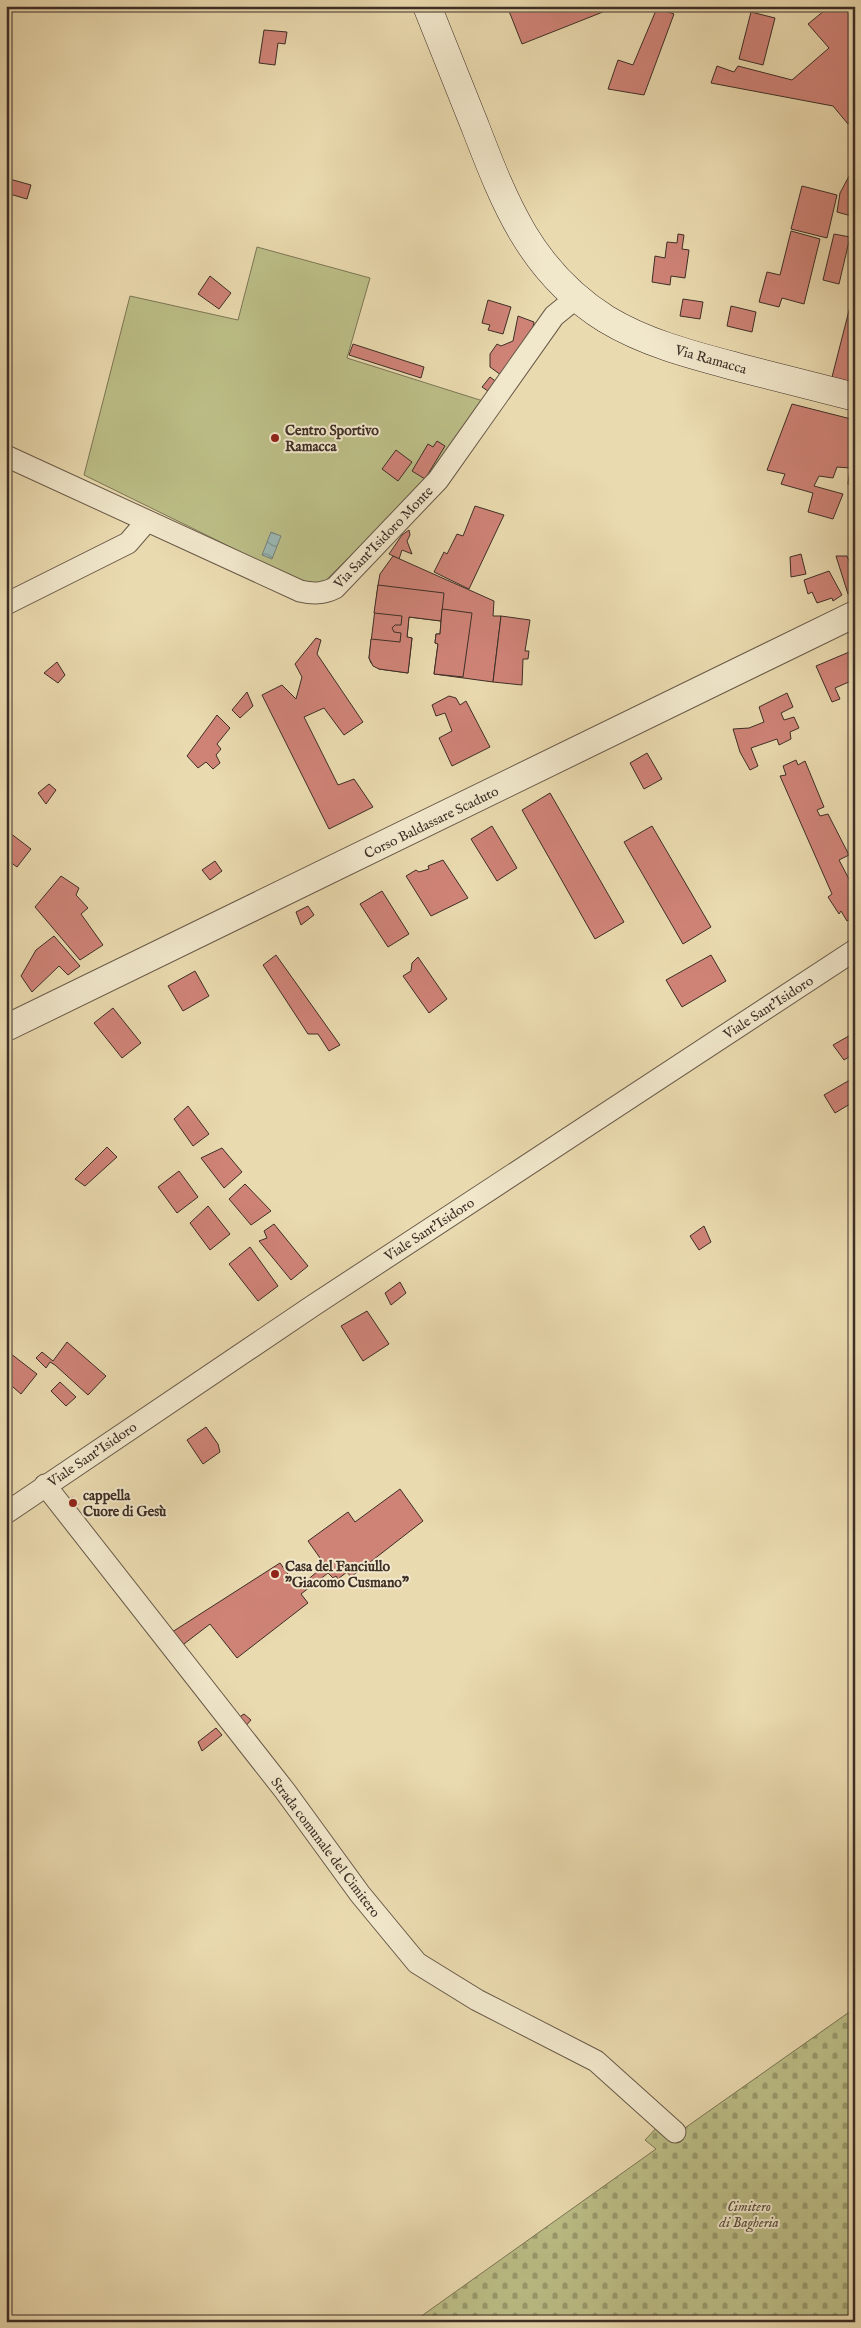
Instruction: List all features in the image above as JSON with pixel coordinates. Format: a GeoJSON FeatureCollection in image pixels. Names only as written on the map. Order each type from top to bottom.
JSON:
{"type":"FeatureCollection","features":[{"type":"Feature","properties":{"kind":"main road","name":"Via Ramacca"},"geometry":{"type":"LineString","coordinates":[[427,6],[504,201],[529,243],[576,298],[607,320],[648,339],[691,355],[855,397]]}},
{"type":"Feature","properties":{"kind":"street","name":"Via Sant'Isidoro Monte"},"geometry":{"type":"LineString","coordinates":[[6,456],[300,591],[311,594],[326,593],[335,588],[438,480],[554,316],[576,298]]}},
{"type":"Feature","properties":{"kind":"street"},"geometry":{"type":"LineString","coordinates":[[6,604],[128,543],[147,521]]}},
{"type":"Feature","properties":{"kind":"street","name":"Corso Baldassare Scaduto"},"geometry":{"type":"LineString","coordinates":[[6,1028],[855,614]]}},
{"type":"Feature","properties":{"kind":"street","name":"Viale Sant'Isidoro"},"geometry":{"type":"LineString","coordinates":[[6,1513],[314,1305],[855,950]]}},
{"type":"Feature","properties":{"kind":"street","name":"Strada comunale del Cimitero"},"geometry":{"type":"LineString","coordinates":[[45,1485],[285,1791],[360,1894],[417,1963],[477,2000],[596,2061],[675,2132]]}},
{"type":"Feature","properties":{"kind":"green space","name":"Centro Sportivo Ramacca"},"geometry":{"type":"Polygon","coordinates":[[[257,247],[370,278],[347,358],[483,401],[426,481],[321,585],[310,586],[84,475],[130,296],[238,320],[257,247]]]}},
{"type":"Feature","properties":{"kind":"green space","name":"Cimitero di Bagheria"},"geometry":{"type":"Polygon","coordinates":[[[855,2008],[855,2322],[413,2322],[656,2149],[645,2140],[660,2124],[675,2135],[855,2008]]]}},
{"type":"Feature","properties":{"kind":"water"},"geometry":{"type":"Polygon","coordinates":[[[271,532],[281,536],[272,559],[262,555],[271,532]]]}},
{"type":"Feature","properties":{"kind":"building"},"geometry":{"type":"Polygon","coordinates":[[[507,6],[618,6],[522,44],[507,6]]]}},
{"type":"Feature","properties":{"kind":"building"},"geometry":{"type":"Polygon","coordinates":[[[830,6],[855,6],[855,117],[848,124],[833,106],[711,83],[717,66],[734,72],[738,66],[792,80],[829,48],[808,24],[830,6]]]}},
{"type":"Feature","properties":{"kind":"building"},"geometry":{"type":"Polygon","coordinates":[[[657,8],[674,14],[644,95],[608,89],[618,60],[633,65],[657,8]]]}},
{"type":"Feature","properties":{"kind":"building"},"geometry":{"type":"Polygon","coordinates":[[[751,12],[775,18],[763,65],[739,59],[751,12]]]}},
{"type":"Feature","properties":{"kind":"building"},"geometry":{"type":"Polygon","coordinates":[[[264,30],[287,32],[285,44],[278,43],[275,65],[259,63],[264,30]]]}},
{"type":"Feature","properties":{"kind":"building"},"geometry":{"type":"Polygon","coordinates":[[[855,165],[855,217],[837,212],[840,193],[855,165]]]}},
{"type":"Feature","properties":{"kind":"building"},"geometry":{"type":"Polygon","coordinates":[[[6,178],[31,185],[27,199],[6,193],[6,178]]]}},
{"type":"Feature","properties":{"kind":"building"},"geometry":{"type":"Polygon","coordinates":[[[802,186],[837,195],[827,238],[791,229],[802,186]]]}},
{"type":"Feature","properties":{"kind":"building"},"geometry":{"type":"Polygon","coordinates":[[[791,231],[820,239],[804,304],[782,298],[779,307],[759,302],[767,272],[780,275],[791,231]]]}},
{"type":"Feature","properties":{"kind":"building"},"geometry":{"type":"Polygon","coordinates":[[[678,234],[684,235],[682,249],[689,250],[685,278],[671,276],[670,285],[652,282],[655,256],[665,258],[667,242],[677,243],[678,234]]]}},
{"type":"Feature","properties":{"kind":"building"},"geometry":{"type":"Polygon","coordinates":[[[834,234],[850,237],[839,284],[823,280],[834,234]]]}},
{"type":"Feature","properties":{"kind":"building"},"geometry":{"type":"Polygon","coordinates":[[[210,276],[231,293],[219,309],[198,294],[210,276]]]}},
{"type":"Feature","properties":{"kind":"building"},"geometry":{"type":"Polygon","coordinates":[[[855,292],[855,383],[832,377],[855,292]]]}},
{"type":"Feature","properties":{"kind":"building"},"geometry":{"type":"Polygon","coordinates":[[[683,299],[703,302],[700,319],[680,316],[683,299]]]}},
{"type":"Feature","properties":{"kind":"building"},"geometry":{"type":"Polygon","coordinates":[[[488,300],[511,307],[503,334],[488,330],[490,325],[482,323],[488,300]]]}},
{"type":"Feature","properties":{"kind":"building"},"geometry":{"type":"Polygon","coordinates":[[[731,306],[756,312],[752,332],[727,326],[731,306]]]}},
{"type":"Feature","properties":{"kind":"building"},"geometry":{"type":"Polygon","coordinates":[[[518,316],[534,322],[532,332],[501,375],[490,367],[490,354],[497,344],[501,346],[513,341],[518,316]]]}},
{"type":"Feature","properties":{"kind":"building"},"geometry":{"type":"Polygon","coordinates":[[[353,344],[424,367],[421,378],[349,355],[353,344]]]}},
{"type":"Feature","properties":{"kind":"building"},"geometry":{"type":"Polygon","coordinates":[[[490,377],[498,383],[491,393],[482,387],[490,377]]]}},
{"type":"Feature","properties":{"kind":"building"},"geometry":{"type":"Polygon","coordinates":[[[792,404],[855,420],[855,485],[848,484],[850,468],[837,467],[833,478],[819,476],[814,486],[843,494],[833,519],[808,512],[813,493],[781,484],[785,474],[767,470],[792,404]]]}},
{"type":"Feature","properties":{"kind":"building"},"geometry":{"type":"Polygon","coordinates":[[[437,441],[445,446],[425,479],[412,471],[428,444],[433,447],[437,441]]]}},
{"type":"Feature","properties":{"kind":"building"},"geometry":{"type":"Polygon","coordinates":[[[396,450],[412,462],[398,481],[382,469],[396,450]]]}},
{"type":"Feature","properties":{"kind":"building"},"geometry":{"type":"Polygon","coordinates":[[[475,506],[504,515],[469,589],[434,572],[444,552],[447,554],[457,534],[463,536],[475,506]]]}},
{"type":"Feature","properties":{"kind":"building"},"geometry":{"type":"Polygon","coordinates":[[[409,530],[410,535],[407,541],[412,554],[402,550],[399,559],[389,554],[402,535],[409,530]]]}},
{"type":"Feature","properties":{"kind":"building"},"geometry":{"type":"Polygon","coordinates":[[[801,554],[806,574],[791,577],[790,557],[801,554]]]}},
{"type":"Feature","properties":{"kind":"building"},"geometry":{"type":"Polygon","coordinates":[[[393,556],[494,601],[493,616],[501,616],[493,682],[434,674],[438,644],[435,643],[436,634],[440,634],[441,621],[409,617],[407,637],[412,638],[408,673],[379,669],[371,663],[369,658],[380,574],[393,556]]]}},
{"type":"Feature","properties":{"kind":"building"},"geometry":{"type":"Polygon","coordinates":[[[836,556],[847,556],[853,571],[855,571],[855,590],[848,594],[836,556]]]}},
{"type":"Feature","properties":{"kind":"building"},"geometry":{"type":"Polygon","coordinates":[[[829,571],[842,595],[833,601],[832,598],[817,603],[812,592],[808,594],[804,580],[829,571]]]}},
{"type":"Feature","properties":{"kind":"building"},"geometry":{"type":"Polygon","coordinates":[[[378,585],[444,593],[441,621],[409,617],[407,637],[412,638],[408,673],[379,669],[373,666],[369,658],[371,639],[400,642],[401,633],[394,632],[392,628],[395,625],[401,625],[402,616],[374,613],[378,585]]]}},
{"type":"Feature","properties":{"kind":"building"},"geometry":{"type":"Polygon","coordinates":[[[442,609],[472,613],[463,677],[434,674],[438,644],[435,643],[436,634],[440,634],[442,609]]]}},
{"type":"Feature","properties":{"kind":"building"},"geometry":{"type":"Polygon","coordinates":[[[501,616],[530,620],[525,651],[529,651],[528,659],[523,659],[522,685],[493,682],[501,616]]]}},
{"type":"Feature","properties":{"kind":"building"},"geometry":{"type":"Polygon","coordinates":[[[316,638],[321,640],[317,654],[363,722],[344,735],[324,708],[304,717],[338,785],[354,779],[373,807],[329,829],[262,695],[282,685],[296,699],[302,677],[295,664],[316,638]]]}},
{"type":"Feature","properties":{"kind":"building"},"geometry":{"type":"Polygon","coordinates":[[[854,650],[855,692],[851,681],[835,688],[840,699],[832,702],[816,666],[854,650]]]}},
{"type":"Feature","properties":{"kind":"building"},"geometry":{"type":"Polygon","coordinates":[[[57,662],[65,675],[58,683],[44,673],[57,662]]]}},
{"type":"Feature","properties":{"kind":"building"},"geometry":{"type":"Polygon","coordinates":[[[247,692],[253,706],[240,718],[232,710],[247,692]]]}},
{"type":"Feature","properties":{"kind":"building"},"geometry":{"type":"Polygon","coordinates":[[[787,693],[793,707],[781,713],[784,720],[794,717],[799,728],[790,732],[791,739],[779,745],[777,739],[751,748],[758,766],[750,770],[740,752],[733,729],[749,728],[764,722],[759,707],[787,693]]]}},
{"type":"Feature","properties":{"kind":"building"},"geometry":{"type":"Polygon","coordinates":[[[449,696],[456,698],[460,705],[466,701],[490,747],[452,766],[439,738],[452,731],[445,713],[436,716],[432,705],[449,696]]]}},
{"type":"Feature","properties":{"kind":"building"},"geometry":{"type":"Polygon","coordinates":[[[217,715],[230,728],[217,744],[221,749],[216,755],[220,763],[213,769],[206,762],[198,768],[187,756],[217,715]]]}},
{"type":"Feature","properties":{"kind":"building"},"geometry":{"type":"Polygon","coordinates":[[[647,753],[662,779],[644,789],[630,763],[647,753]]]}},
{"type":"Feature","properties":{"kind":"building"},"geometry":{"type":"Polygon","coordinates":[[[796,760],[798,765],[805,761],[824,807],[817,810],[820,816],[828,814],[849,855],[839,860],[850,881],[855,878],[855,916],[847,921],[841,911],[839,914],[828,897],[832,894],[780,776],[786,775],[783,766],[796,760]]]}},
{"type":"Feature","properties":{"kind":"building"},"geometry":{"type":"Polygon","coordinates":[[[49,784],[56,790],[46,804],[38,793],[49,784]]]}},
{"type":"Feature","properties":{"kind":"building"},"geometry":{"type":"Polygon","coordinates":[[[550,793],[624,922],[595,939],[522,810],[550,793]]]}},
{"type":"Feature","properties":{"kind":"building"},"geometry":{"type":"Polygon","coordinates":[[[492,826],[517,868],[497,881],[471,839],[492,826]]]}},
{"type":"Feature","properties":{"kind":"building"},"geometry":{"type":"Polygon","coordinates":[[[652,826],[711,927],[683,944],[624,842],[652,826]]]}},
{"type":"Feature","properties":{"kind":"building"},"geometry":{"type":"Polygon","coordinates":[[[10,833],[31,849],[17,867],[6,859],[6,837],[10,833]]]}},
{"type":"Feature","properties":{"kind":"building"},"geometry":{"type":"Polygon","coordinates":[[[443,860],[468,898],[431,916],[406,876],[416,870],[419,872],[429,869],[428,866],[443,860]]]}},
{"type":"Feature","properties":{"kind":"building"},"geometry":{"type":"Polygon","coordinates":[[[215,861],[222,871],[210,880],[202,870],[215,861]]]}},
{"type":"Feature","properties":{"kind":"building"},"geometry":{"type":"Polygon","coordinates":[[[61,876],[79,888],[76,895],[88,908],[81,914],[103,945],[80,960],[35,907],[61,876]]]}},
{"type":"Feature","properties":{"kind":"building"},"geometry":{"type":"Polygon","coordinates":[[[382,891],[409,934],[388,947],[360,904],[382,891]]]}},
{"type":"Feature","properties":{"kind":"building"},"geometry":{"type":"Polygon","coordinates":[[[308,906],[314,915],[301,925],[296,912],[308,906]]]}},
{"type":"Feature","properties":{"kind":"building"},"geometry":{"type":"Polygon","coordinates":[[[54,936],[80,966],[68,975],[59,966],[32,992],[21,976],[36,950],[54,936]]]}},
{"type":"Feature","properties":{"kind":"building"},"geometry":{"type":"Polygon","coordinates":[[[276,955],[340,1045],[329,1051],[318,1034],[308,1034],[263,965],[276,955]]]}},
{"type":"Feature","properties":{"kind":"building"},"geometry":{"type":"Polygon","coordinates":[[[711,955],[726,981],[682,1007],[666,980],[711,955]]]}},
{"type":"Feature","properties":{"kind":"building"},"geometry":{"type":"Polygon","coordinates":[[[418,957],[447,999],[429,1013],[403,976],[411,971],[412,963],[418,957]]]}},
{"type":"Feature","properties":{"kind":"building"},"geometry":{"type":"Polygon","coordinates":[[[195,971],[209,996],[183,1011],[168,986],[195,971]]]}},
{"type":"Feature","properties":{"kind":"building"},"geometry":{"type":"Polygon","coordinates":[[[113,1008],[141,1043],[122,1058],[94,1023],[113,1008]]]}},
{"type":"Feature","properties":{"kind":"building"},"geometry":{"type":"Polygon","coordinates":[[[855,1028],[855,1053],[844,1060],[833,1045],[854,1033],[853,1029],[855,1028]]]}},
{"type":"Feature","properties":{"kind":"building"},"geometry":{"type":"Polygon","coordinates":[[[855,1077],[855,1101],[835,1113],[824,1095],[855,1077]]]}},
{"type":"Feature","properties":{"kind":"building"},"geometry":{"type":"Polygon","coordinates":[[[188,1106],[209,1134],[193,1146],[174,1119],[188,1106]]]}},
{"type":"Feature","properties":{"kind":"building"},"geometry":{"type":"Polygon","coordinates":[[[107,1147],[117,1157],[85,1186],[75,1179],[107,1147]]]}},
{"type":"Feature","properties":{"kind":"building"},"geometry":{"type":"Polygon","coordinates":[[[222,1148],[242,1172],[224,1188],[201,1158],[222,1148]]]}},
{"type":"Feature","properties":{"kind":"building"},"geometry":{"type":"Polygon","coordinates":[[[179,1171],[198,1197],[177,1213],[158,1187],[179,1171]]]}},
{"type":"Feature","properties":{"kind":"building"},"geometry":{"type":"Polygon","coordinates":[[[245,1184],[271,1211],[251,1225],[229,1199],[245,1184]]]}},
{"type":"Feature","properties":{"kind":"building"},"geometry":{"type":"Polygon","coordinates":[[[208,1206],[230,1234],[210,1250],[190,1223],[208,1206]]]}},
{"type":"Feature","properties":{"kind":"building"},"geometry":{"type":"Polygon","coordinates":[[[274,1224],[308,1266],[291,1280],[259,1241],[267,1238],[264,1231],[274,1224]]]}},
{"type":"Feature","properties":{"kind":"building"},"geometry":{"type":"Polygon","coordinates":[[[704,1226],[711,1242],[699,1250],[690,1236],[704,1226]]]}},
{"type":"Feature","properties":{"kind":"building"},"geometry":{"type":"Polygon","coordinates":[[[250,1247],[278,1286],[258,1301],[229,1264],[250,1247]]]}},
{"type":"Feature","properties":{"kind":"building"},"geometry":{"type":"Polygon","coordinates":[[[400,1282],[406,1293],[391,1305],[385,1293],[400,1282]]]}},
{"type":"Feature","properties":{"kind":"building"},"geometry":{"type":"Polygon","coordinates":[[[367,1311],[389,1344],[363,1361],[341,1326],[367,1311]]]}},
{"type":"Feature","properties":{"kind":"building"},"geometry":{"type":"Polygon","coordinates":[[[67,1342],[106,1376],[88,1395],[55,1365],[50,1362],[46,1368],[36,1358],[42,1352],[53,1361],[67,1342]]]}},
{"type":"Feature","properties":{"kind":"building"},"geometry":{"type":"Polygon","coordinates":[[[6,1350],[37,1374],[21,1394],[6,1381],[6,1350]]]}},
{"type":"Feature","properties":{"kind":"building"},"geometry":{"type":"Polygon","coordinates":[[[60,1382],[76,1397],[66,1406],[51,1391],[60,1382]]]}},
{"type":"Feature","properties":{"kind":"building"},"geometry":{"type":"Polygon","coordinates":[[[206,1427],[218,1444],[220,1452],[203,1464],[187,1440],[206,1427]]]}},
{"type":"Feature","properties":{"kind":"building","name":"Casa del Fanciullo \"Giacomo Cusmano\""},"geometry":{"type":"Polygon","coordinates":[[[400,1489],[423,1521],[351,1577],[347,1572],[338,1579],[336,1576],[333,1578],[328,1573],[301,1594],[308,1603],[237,1658],[210,1624],[180,1647],[169,1634],[280,1563],[298,1588],[325,1565],[308,1541],[348,1512],[355,1522],[400,1489]]]}},
{"type":"Feature","properties":{"kind":"building","name":"cappella Cuore di Gesù"},"geometry":{"type":"Polygon","coordinates":[[[73,1497],[79,1504],[72,1509],[66,1502],[73,1497]]]}},
{"type":"Feature","properties":{"kind":"building"},"geometry":{"type":"Polygon","coordinates":[[[244,1714],[251,1720],[243,1729],[235,1720],[244,1714]]]}},
{"type":"Feature","properties":{"kind":"building"},"geometry":{"type":"Polygon","coordinates":[[[216,1728],[222,1735],[202,1751],[198,1742],[216,1728]]]}},
{"type":"Feature","properties":{"kind":"place","name":"Centro Sportivo Ramacca"},"geometry":{"type":"Point","coordinates":[275,438]}},
{"type":"Feature","properties":{"kind":"place","name":"cappella Cuore di Gesù"},"geometry":{"type":"Point","coordinates":[73,1503]}},
{"type":"Feature","properties":{"kind":"place","name":"Casa del Fanciullo \"Giacomo Cusmano\""},"geometry":{"type":"Point","coordinates":[275,1574]}}]}
